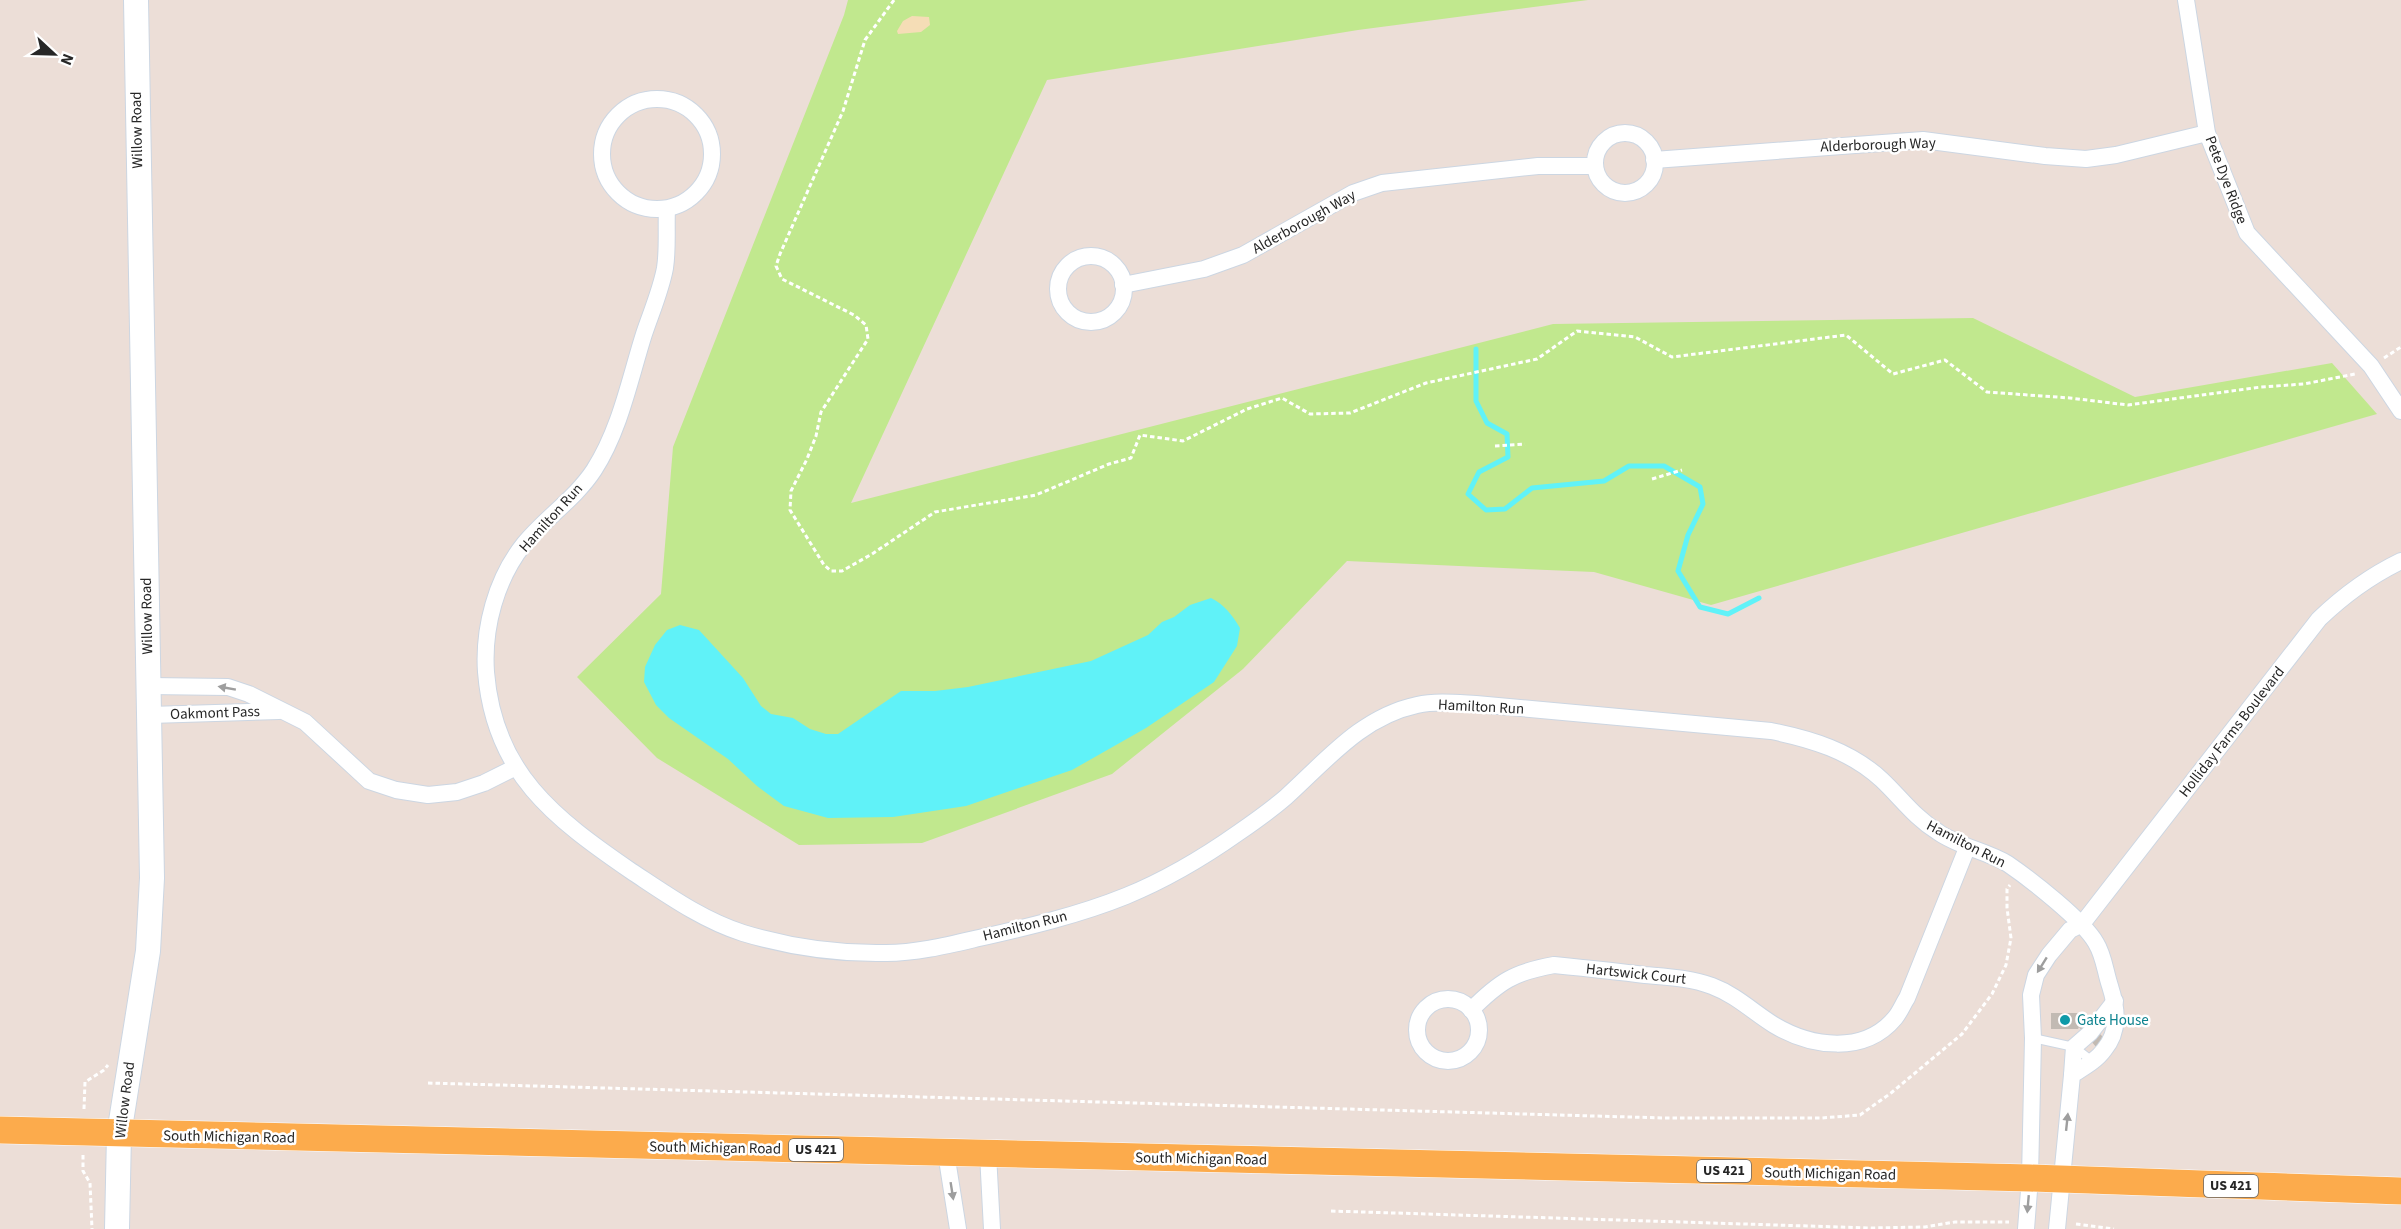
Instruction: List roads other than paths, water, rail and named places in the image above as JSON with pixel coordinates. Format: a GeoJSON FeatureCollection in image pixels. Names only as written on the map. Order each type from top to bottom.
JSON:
{"type":"FeatureCollection","features":[{"type":"Feature","properties":{"kind":"main road","name":"South Michigan Road"},"geometry":{"type":"LineString","coordinates":[[0,1130],[2030,1178],[2401,1191]]}},
{"type":"Feature","properties":{"kind":"street","name":"Willow Road"},"geometry":{"type":"LineString","coordinates":[[117,1229],[119,1134],[148,941],[152,878],[135,0]]}},
{"type":"Feature","properties":{"kind":"street","name":"Pete Dye Ridge"},"geometry":{"type":"LineString","coordinates":[[2186,0],[2207,133],[2247,233],[2371,366],[2401,411]]}},
{"type":"Feature","properties":{"kind":"street"},"geometry":{"type":"LineString","coordinates":[[650,100],[669,100],[686,107],[700,120],[709,136],[712,155],[709,174],[699,190],[685,202],[667,209],[650,209],[633,204],[619,194],[608,180],[603,163],[603,146],[609,129],[619,115],[633,105],[650,100]]}},
{"type":"Feature","properties":{"kind":"street"},"geometry":{"type":"LineString","coordinates":[[1627,133],[1645,141],[1654,160],[1654,169],[1645,185],[1628,193],[1610,189],[1597,175],[1595,166],[1600,146],[1617,134],[1627,133]]}},
{"type":"Feature","properties":{"kind":"street","name":"Alderborough Way"},"geometry":{"type":"LineString","coordinates":[[1654,160],[1923,140],[2086,159],[2116,155],[2207,133]]}},
{"type":"Feature","properties":{"kind":"street","name":"Alderborough Way"},"geometry":{"type":"LineString","coordinates":[[1123,285],[1204,269],[1243,255],[1353,193],[1382,183],[1538,166],[1595,166]]}},
{"type":"Feature","properties":{"kind":"street","name":"Hamilton Run"},"geometry":{"type":"LineString","coordinates":[[667,209],[665,270],[611,438],[594,470],[574,495],[522,546],[497,592],[489,615],[486,673],[494,719],[509,757],[530,789],[568,825],[640,877],[699,914],[738,932],[787,945],[842,952],[890,953],[941,946],[1045,923],[1127,895],[1188,865],[1239,833],[1282,801],[1360,730],[1376,720],[1420,704],[1448,702],[1771,731],[1798,736],[1841,751],[1881,779],[1918,819],[1967,848],[2006,863],[2082,924]]}},
{"type":"Feature","properties":{"kind":"street","name":"Holliday Farms Boulevard"},"geometry":{"type":"LineString","coordinates":[[2026,1226],[2030,1178],[2033,1038],[2031,995],[2036,975],[2059,941],[2070,930],[2082,924],[2319,619],[2340,599],[2374,574],[2401,561]]}},
{"type":"Feature","properties":{"kind":"street","name":"Oakmont Pass"},"geometry":{"type":"LineString","coordinates":[[149,686],[228,687],[249,694],[305,722],[369,781],[396,790],[428,795],[457,792],[484,783],[516,767]]}},
{"type":"Feature","properties":{"kind":"street","name":"Oakmont Pass"},"geometry":{"type":"LineString","coordinates":[[150,715],[280,711]]}},
{"type":"Feature","properties":{"kind":"street","name":"Hartswick Court"},"geometry":{"type":"LineString","coordinates":[[1471,1010],[1495,987],[1532,969],[1554,965],[1688,979],[1733,995],[1791,1035],[1831,1045],[1857,1041],[1877,1032],[1895,1018],[1901,1008],[1967,848]]}},
{"type":"Feature","properties":{"kind":"street"},"geometry":{"type":"LineString","coordinates":[[2072,1075],[2105,1050],[2116,1028],[2115,1001],[2103,958],[2096,942],[2082,924]]}},
{"type":"Feature","properties":{"kind":"street"},"geometry":{"type":"LineString","coordinates":[[2057,1226],[2074,1047],[2090,1033],[2115,1001]]}},
{"type":"Feature","properties":{"kind":"street"},"geometry":{"type":"LineString","coordinates":[[946,1153],[958,1229]]}},
{"type":"Feature","properties":{"kind":"street"},"geometry":{"type":"LineString","coordinates":[[988,1154],[992,1229]]}},
{"type":"Feature","properties":{"kind":"lane"},"geometry":{"type":"LineString","coordinates":[[2033,1038],[2074,1047],[2092,1061]]}},
{"type":"Feature","properties":{"kind":"water"},"geometry":{"type":"Polygon","coordinates":[[[1211,598],[1228,611],[1240,628],[1237,646],[1214,682],[1146,728],[1072,770],[966,806],[893,817],[828,818],[784,806],[757,786],[728,759],[669,718],[656,705],[644,682],[645,667],[655,645],[667,630],[680,625],[699,630],[743,678],[761,706],[771,714],[793,718],[810,729],[826,734],[838,734],[901,691],[935,691],[968,687],[1091,661],[1148,635],[1162,622],[1174,617],[1190,605],[1211,598]]]}},
{"type":"Feature","properties":{"kind":"waterway"},"geometry":{"type":"LineString","coordinates":[[1476,349],[1476,401],[1487,423],[1507,434],[1508,457],[1479,472],[1468,494],[1486,510],[1505,509],[1532,488],[1604,481],[1629,466],[1664,466],[1700,487],[1703,504],[1688,535],[1678,571],[1700,607],[1728,614],[1759,598]]}},
{"type":"Feature","properties":{"kind":"place","name":"Gate House"},"geometry":{"type":"Point","coordinates":[2065,1020]}}]}
